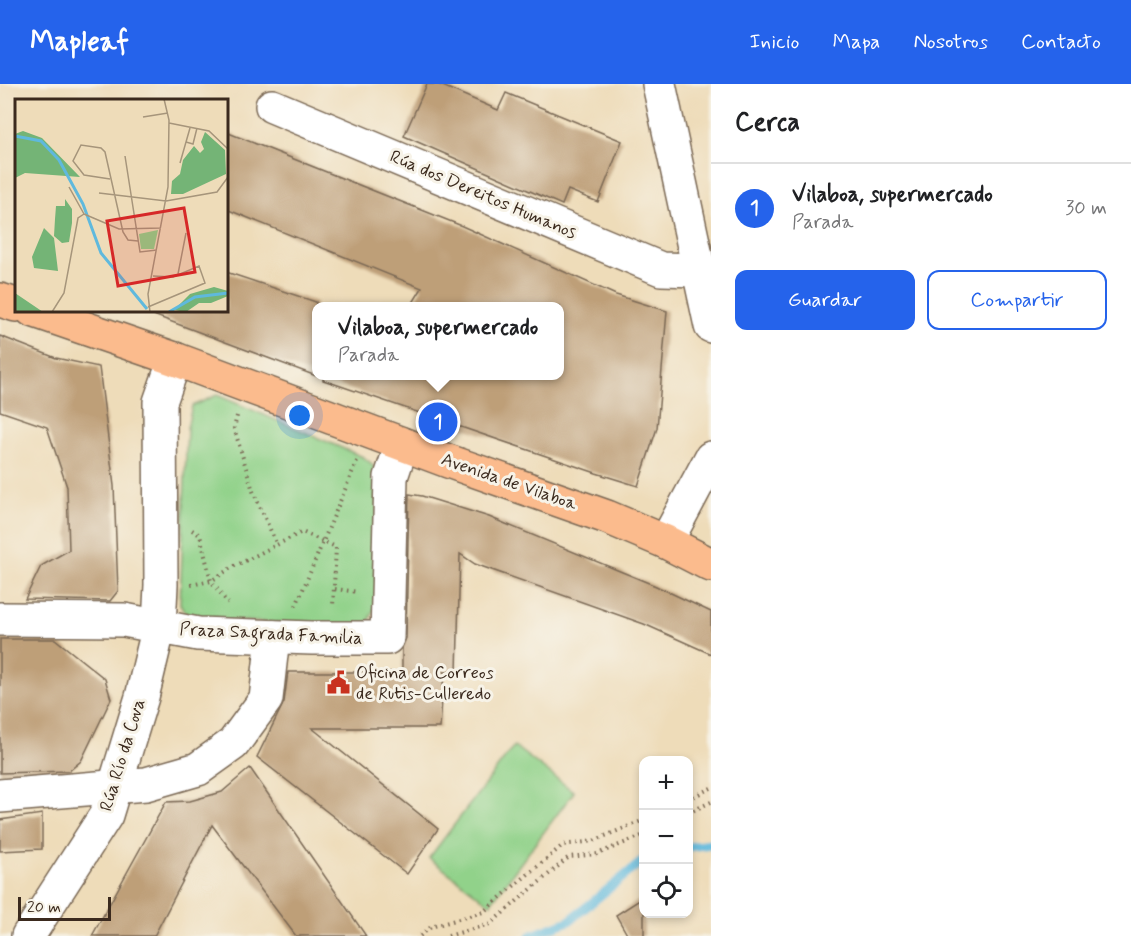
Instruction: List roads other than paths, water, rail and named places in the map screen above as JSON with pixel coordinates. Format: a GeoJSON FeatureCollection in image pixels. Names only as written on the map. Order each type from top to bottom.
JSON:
{"type":"FeatureCollection","features":[{"type":"Feature","properties":{"kind":"highway"},"geometry":{"type":"LineString","coordinates":[[0,300],[15,305]]}},
{"type":"Feature","properties":{"kind":"highway","name":"Avenida de Vilaboa"},"geometry":{"type":"LineString","coordinates":[[38,312],[176,359],[369,432],[607,517],[666,542],[711,565]]}},
{"type":"Feature","properties":{"kind":"street"},"geometry":{"type":"LineString","coordinates":[[659,84],[711,326]]}},
{"type":"Feature","properties":{"kind":"street","name":"Rúa dos Dereitos Humanos"},"geometry":{"type":"LineString","coordinates":[[272,106],[661,269],[698,270]]}},
{"type":"Feature","properties":{"kind":"street","name":"Praza Sagrada Familia"},"geometry":{"type":"LineString","coordinates":[[176,359],[160,402],[161,585],[159,626],[198,634],[387,638],[391,477],[402,444]]}},
{"type":"Feature","properties":{"kind":"street"},"geometry":{"type":"LineString","coordinates":[[666,542],[711,458]]}},
{"type":"Feature","properties":{"kind":"street"},"geometry":{"type":"LineString","coordinates":[[0,619],[124,620],[159,626]]}},
{"type":"Feature","properties":{"kind":"street","name":"Rúa Río da Cova"},"geometry":{"type":"LineString","coordinates":[[28,936],[106,815],[142,697],[159,626]]}},
{"type":"Feature","properties":{"kind":"street"},"geometry":{"type":"LineString","coordinates":[[0,796],[146,784],[198,769],[233,744],[266,699],[278,637]]}},
{"type":"Feature","properties":{"kind":"waterway"},"geometry":{"type":"LineString","coordinates":[[693,846],[711,844]]}},
{"type":"Feature","properties":{"kind":"waterway"},"geometry":{"type":"LineString","coordinates":[[530,936],[569,921],[639,864]]}},
{"type":"Feature","properties":{"kind":"place","name":"Vilaboa, supermercado"},"geometry":{"type":"Point","coordinates":[438,422]}},
{"type":"Feature","properties":{"kind":"place","name":"Oficina de Correos de Rutis-Culleredo"},"geometry":{"type":"Point","coordinates":[338,683]}}]}
